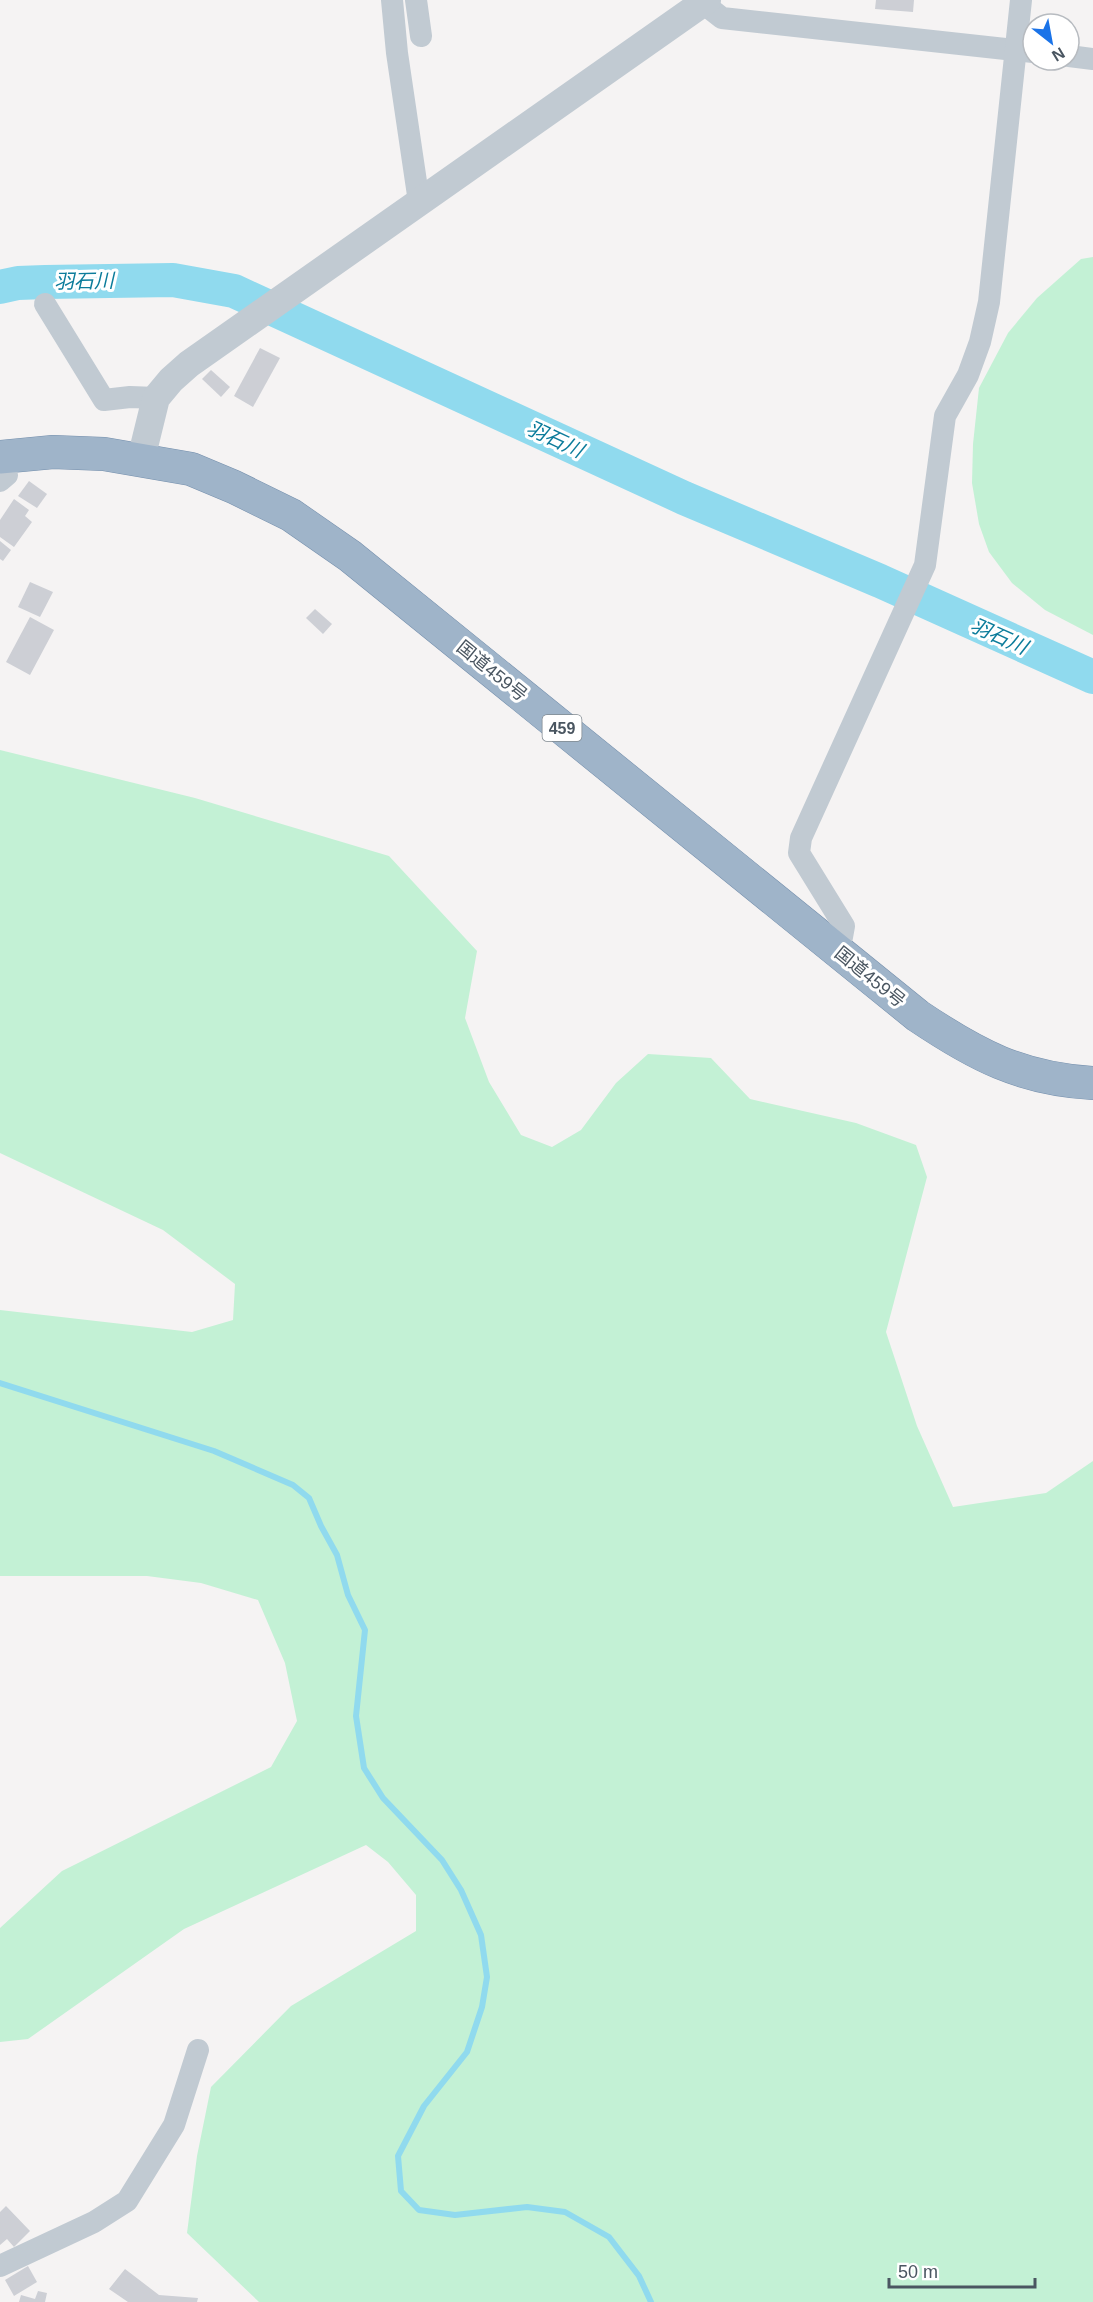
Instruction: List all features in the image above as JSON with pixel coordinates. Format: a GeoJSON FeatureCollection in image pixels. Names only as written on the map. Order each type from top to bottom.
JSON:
{"type":"FeatureCollection","features":[{"type":"Feature","properties":{"kind":"highway","name":"国道459号"},"geometry":{"type":"LineString","coordinates":[[2,471],[53,452],[104,454],[141,459],[191,469],[291,515],[350,556],[918,1016],[988,1059],[1035,1075],[1093,1083]]}},
{"type":"Feature","properties":{"kind":"street"},"geometry":{"type":"LineString","coordinates":[[392,0],[419,202]]}},
{"type":"Feature","properties":{"kind":"street"},"geometry":{"type":"LineString","coordinates":[[416,0],[421,36]]}},
{"type":"Feature","properties":{"kind":"street"},"geometry":{"type":"LineString","coordinates":[[141,459],[156,398],[189,364],[703,1],[722,18],[1021,51]]}},
{"type":"Feature","properties":{"kind":"street"},"geometry":{"type":"LineString","coordinates":[[836,949],[844,926],[799,853],[801,838],[925,565],[945,416],[968,375],[980,342],[989,302],[1021,72]]}},
{"type":"Feature","properties":{"kind":"street"},"geometry":{"type":"LineString","coordinates":[[45,304],[104,400],[130,397],[156,398]]}},
{"type":"Feature","properties":{"kind":"street"},"geometry":{"type":"LineString","coordinates":[[0,2266],[84,2227],[127,2201],[174,2125],[198,2050]]}},
{"type":"Feature","properties":{"kind":"green space"},"geometry":{"type":"Polygon","coordinates":[[[1093,257],[1093,635],[1045,610],[1012,583],[989,552],[979,524],[972,483],[973,444],[979,388],[1008,333],[1037,298],[1081,259],[1093,257]]]}},
{"type":"Feature","properties":{"kind":"green space"},"geometry":{"type":"Polygon","coordinates":[[[0,750],[195,798],[389,856],[477,951],[465,1018],[489,1082],[521,1135],[552,1147],[581,1130],[616,1083],[648,1054],[711,1058],[750,1099],[856,1123],[916,1145],[927,1177],[886,1332],[917,1426],[953,1507],[1046,1493],[1093,1461],[1093,2302],[259,2302],[187,2233],[197,2156],[211,2087],[291,2006],[416,1931],[416,1895],[388,1862],[366,1845],[184,1929],[28,2039],[0,2042],[0,1928],[62,1871],[271,1767],[297,1721],[285,1663],[258,1600],[201,1583],[147,1576],[0,1576],[0,1310],[192,1332],[233,1320],[235,1284],[163,1230],[0,1153],[0,750]]]}},
{"type":"Feature","properties":{"kind":"building"},"geometry":{"type":"Polygon","coordinates":[[[876,0],[914,0],[913,12],[875,9],[876,0]]]}},
{"type":"Feature","properties":{"kind":"building"},"geometry":{"type":"Polygon","coordinates":[[[260,348],[280,358],[253,407],[234,396],[260,348]]]}},
{"type":"Feature","properties":{"kind":"building"},"geometry":{"type":"Polygon","coordinates":[[[211,370],[230,387],[221,397],[202,379],[211,370]]]}},
{"type":"Feature","properties":{"kind":"building"},"geometry":{"type":"Polygon","coordinates":[[[29,481],[47,494],[37,508],[18,496],[29,481]]]}},
{"type":"Feature","properties":{"kind":"building"},"geometry":{"type":"Polygon","coordinates":[[[14,499],[29,510],[25,516],[32,522],[14,547],[0,537],[0,520],[14,499]]]}},
{"type":"Feature","properties":{"kind":"building"},"geometry":{"type":"Polygon","coordinates":[[[0,541],[11,550],[3,561],[0,559],[0,541]]]}},
{"type":"Feature","properties":{"kind":"building"},"geometry":{"type":"Polygon","coordinates":[[[30,582],[53,592],[40,617],[18,607],[30,582]]]}},
{"type":"Feature","properties":{"kind":"building"},"geometry":{"type":"Polygon","coordinates":[[[315,609],[332,624],[323,634],[306,618],[315,609]]]}},
{"type":"Feature","properties":{"kind":"building"},"geometry":{"type":"Polygon","coordinates":[[[30,617],[54,630],[30,675],[6,662],[30,617]]]}},
{"type":"Feature","properties":{"kind":"building"},"geometry":{"type":"Polygon","coordinates":[[[6,2206],[30,2231],[14,2247],[7,2239],[0,2245],[0,2212],[6,2206]]]}},
{"type":"Feature","properties":{"kind":"building"},"geometry":{"type":"Polygon","coordinates":[[[28,2266],[37,2282],[14,2296],[5,2280],[28,2266]]]}},
{"type":"Feature","properties":{"kind":"building"},"geometry":{"type":"Polygon","coordinates":[[[125,2269],[159,2295],[198,2298],[197,2302],[128,2302],[109,2289],[125,2269]]]}},
{"type":"Feature","properties":{"kind":"building"},"geometry":{"type":"Polygon","coordinates":[[[38,2291],[47,2293],[45,2302],[19,2302],[21,2295],[35,2299],[38,2291]]]}},
{"type":"Feature","properties":{"kind":"waterway","name":"羽石川"},"geometry":{"type":"LineString","coordinates":[[0,287],[18,283],[173,280],[234,291],[684,498],[880,581],[1093,677]]}},
{"type":"Feature","properties":{"kind":"waterway"},"geometry":{"type":"LineString","coordinates":[[0,1383],[214,1451],[293,1485],[309,1498],[337,1555],[348,1595],[365,1630],[356,1716],[364,1768],[383,1798],[442,1860],[461,1890],[481,1935],[487,1977],[482,2007],[467,2052],[424,2106],[398,2156],[401,2191],[419,2210],[455,2215],[527,2207],[565,2212],[609,2237],[639,2276],[651,2302]]}}]}
